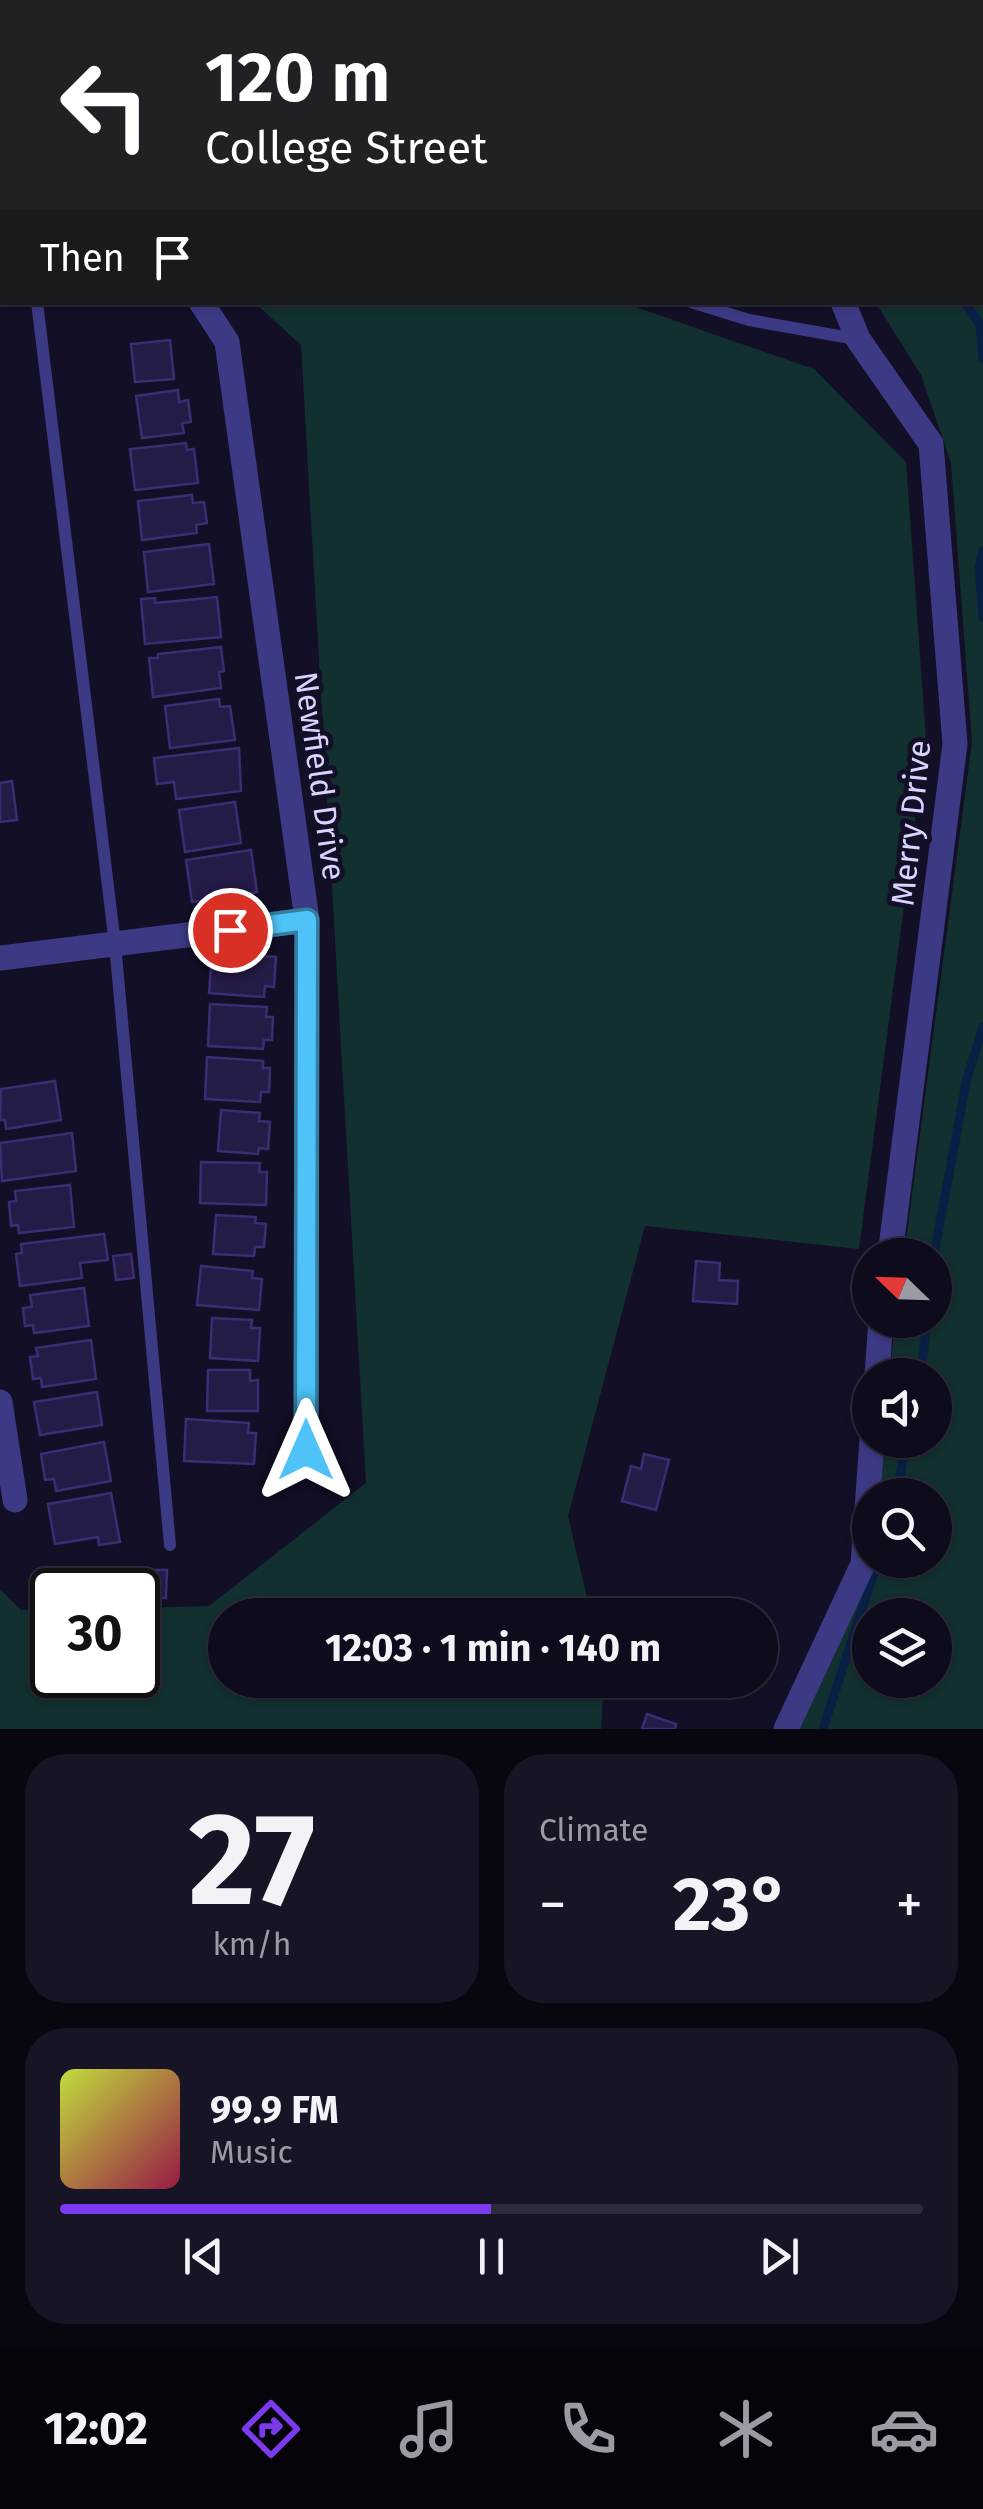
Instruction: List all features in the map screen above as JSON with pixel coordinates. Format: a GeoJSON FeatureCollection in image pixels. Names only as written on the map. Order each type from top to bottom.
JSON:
{"type":"FeatureCollection","features":[{"type":"Feature","properties":{"kind":"street","name":"Newfield Drive"},"geometry":{"type":"LineString","coordinates":[[203,305],[227,342],[307,920],[306,1450]]}},
{"type":"Feature","properties":{"kind":"street","name":"Merry Drive"},"geometry":{"type":"LineString","coordinates":[[845,305],[858,339],[931,444],[955,744],[892,1238]]}},
{"type":"Feature","properties":{"kind":"street"},"geometry":{"type":"LineString","coordinates":[[0,958],[307,920]]}},
{"type":"Feature","properties":{"kind":"street"},"geometry":{"type":"LineString","coordinates":[[0,1402],[4,1450],[15,1500]]}},
{"type":"Feature","properties":{"kind":"street"},"geometry":{"type":"LineString","coordinates":[[786,1729],[864,1564],[871,1458]]}},
{"type":"Feature","properties":{"kind":"lane"},"geometry":{"type":"LineString","coordinates":[[37,305],[116,944],[170,1544]]}},
{"type":"Feature","properties":{"kind":"lane"},"geometry":{"type":"LineString","coordinates":[[702,305],[749,320],[858,339]]}},
{"type":"Feature","properties":{"kind":"green space"},"geometry":{"type":"Polygon","coordinates":[[[257,305],[630,305],[814,369],[906,462],[926,738],[860,1238],[852,1238],[852,1248],[645,1226],[568,1516],[587,1598],[219,1598],[366,1483],[301,345],[257,305]]]}},
{"type":"Feature","properties":{"kind":"green space"},"geometry":{"type":"Polygon","coordinates":[[[877,305],[983,305],[983,1729],[799,1729],[852,1605],[852,1698],[952,1698],[952,1598],[855,1598],[863,1578],[952,1578],[952,1478],[881,1478],[882,1458],[952,1458],[952,1358],[892,1358],[893,1338],[952,1338],[952,1238],[906,1238],[972,742],[951,463],[921,375],[877,305]]]}},
{"type":"Feature","properties":{"kind":"green space"},"geometry":{"type":"Polygon","coordinates":[[[0,1589],[21,1610],[30,1610],[30,1698],[160,1698],[160,1607],[208,1606],[208,1698],[603,1698],[601,1729],[0,1729],[0,1589]]]}},
{"type":"Feature","properties":{"kind":"building"},"geometry":{"type":"Polygon","coordinates":[[[170,340],[174,379],[135,382],[131,344],[170,340]]]}},
{"type":"Feature","properties":{"kind":"building"},"geometry":{"type":"Polygon","coordinates":[[[178,390],[179,402],[188,400],[191,422],[182,423],[184,433],[142,438],[136,396],[178,390]]]}},
{"type":"Feature","properties":{"kind":"building"},"geometry":{"type":"Polygon","coordinates":[[[186,443],[187,450],[194,449],[198,483],[135,490],[130,449],[186,443]]]}},
{"type":"Feature","properties":{"kind":"building"},"geometry":{"type":"Polygon","coordinates":[[[192,495],[193,503],[204,502],[207,523],[196,525],[197,533],[142,540],[138,501],[192,495]]]}},
{"type":"Feature","properties":{"kind":"building"},"geometry":{"type":"Polygon","coordinates":[[[209,544],[214,584],[148,592],[144,552],[209,544]]]}},
{"type":"Feature","properties":{"kind":"building"},"geometry":{"type":"Polygon","coordinates":[[[217,597],[221,637],[145,644],[141,599],[155,598],[155,603],[217,597]]]}},
{"type":"Feature","properties":{"kind":"building"},"geometry":{"type":"Polygon","coordinates":[[[221,647],[221,688],[153,697],[149,658],[221,647]]]}},
{"type":"Feature","properties":{"kind":"building"},"geometry":{"type":"Polygon","coordinates":[[[219,699],[220,707],[230,706],[235,740],[170,748],[165,706],[219,699]]]}},
{"type":"Feature","properties":{"kind":"building"},"geometry":{"type":"Polygon","coordinates":[[[239,748],[241,791],[176,799],[174,782],[157,784],[154,758],[239,748]]]}},
{"type":"Feature","properties":{"kind":"building"},"geometry":{"type":"Polygon","coordinates":[[[12,781],[17,820],[0,822],[0,783],[12,781]]]}},
{"type":"Feature","properties":{"kind":"building"},"geometry":{"type":"Polygon","coordinates":[[[235,802],[241,843],[185,852],[179,810],[235,802]]]}},
{"type":"Feature","properties":{"kind":"building"},"geometry":{"type":"Polygon","coordinates":[[[251,850],[257,892],[192,902],[186,860],[251,850]]]}},
{"type":"Feature","properties":{"kind":"building"},"geometry":{"type":"Polygon","coordinates":[[[212,953],[276,957],[274,987],[265,986],[264,997],[209,993],[212,953]]]}},
{"type":"Feature","properties":{"kind":"building"},"geometry":{"type":"Polygon","coordinates":[[[210,1004],[267,1007],[266,1017],[273,1017],[272,1040],[264,1040],[263,1049],[208,1046],[210,1004]]]}},
{"type":"Feature","properties":{"kind":"building"},"geometry":{"type":"Polygon","coordinates":[[[207,1057],[263,1061],[263,1068],[270,1068],[269,1092],[261,1092],[260,1102],[205,1099],[207,1057]]]}},
{"type":"Feature","properties":{"kind":"building"},"geometry":{"type":"Polygon","coordinates":[[[55,1081],[61,1120],[6,1129],[5,1120],[0,1120],[1,1089],[55,1081]]]}},
{"type":"Feature","properties":{"kind":"building"},"geometry":{"type":"Polygon","coordinates":[[[221,1110],[260,1113],[259,1121],[270,1122],[268,1149],[259,1148],[258,1154],[218,1151],[221,1110]]]}},
{"type":"Feature","properties":{"kind":"building"},"geometry":{"type":"Polygon","coordinates":[[[72,1133],[76,1171],[2,1181],[0,1143],[72,1133]]]}},
{"type":"Feature","properties":{"kind":"building"},"geometry":{"type":"Polygon","coordinates":[[[201,1162],[260,1163],[259,1172],[267,1172],[266,1205],[200,1203],[201,1162]]]}},
{"type":"Feature","properties":{"kind":"building"},"geometry":{"type":"Polygon","coordinates":[[[70,1185],[74,1227],[19,1233],[18,1225],[11,1226],[9,1202],[16,1201],[15,1191],[70,1185]]]}},
{"type":"Feature","properties":{"kind":"building"},"geometry":{"type":"Polygon","coordinates":[[[216,1215],[256,1217],[255,1223],[266,1224],[264,1247],[255,1247],[254,1256],[213,1254],[216,1215]]]}},
{"type":"Feature","properties":{"kind":"building"},"geometry":{"type":"Polygon","coordinates":[[[104,1234],[108,1260],[80,1263],[82,1278],[20,1286],[16,1254],[22,1253],[21,1244],[104,1234]]]}},
{"type":"Feature","properties":{"kind":"building"},"geometry":{"type":"Polygon","coordinates":[[[131,1254],[134,1278],[116,1280],[113,1256],[131,1254]]]}},
{"type":"Feature","properties":{"kind":"building"},"geometry":{"type":"Polygon","coordinates":[[[696,1261],[720,1263],[719,1280],[738,1281],[737,1304],[693,1301],[696,1261]]]}},
{"type":"Feature","properties":{"kind":"building"},"geometry":{"type":"Polygon","coordinates":[[[201,1266],[253,1271],[252,1278],[262,1279],[259,1310],[197,1305],[201,1266]]]}},
{"type":"Feature","properties":{"kind":"building"},"geometry":{"type":"Polygon","coordinates":[[[84,1288],[89,1326],[34,1333],[33,1325],[25,1326],[23,1308],[32,1307],[30,1295],[84,1288]]]}},
{"type":"Feature","properties":{"kind":"building"},"geometry":{"type":"Polygon","coordinates":[[[212,1318],[252,1320],[251,1328],[260,1328],[258,1361],[210,1358],[212,1318]]]}},
{"type":"Feature","properties":{"kind":"building"},"geometry":{"type":"Polygon","coordinates":[[[91,1340],[96,1379],[42,1387],[41,1378],[33,1379],[30,1357],[38,1356],[36,1348],[91,1340]]]}},
{"type":"Feature","properties":{"kind":"building"},"geometry":{"type":"Polygon","coordinates":[[[208,1370],[250,1370],[250,1381],[258,1380],[258,1411],[207,1411],[208,1370]]]}},
{"type":"Feature","properties":{"kind":"building"},"geometry":{"type":"Polygon","coordinates":[[[97,1392],[102,1425],[40,1435],[34,1402],[97,1392]]]}},
{"type":"Feature","properties":{"kind":"building"},"geometry":{"type":"Polygon","coordinates":[[[186,1419],[249,1423],[248,1433],[256,1433],[254,1464],[184,1461],[186,1419]]]}},
{"type":"Feature","properties":{"kind":"building"},"geometry":{"type":"Polygon","coordinates":[[[104,1442],[111,1481],[56,1491],[54,1479],[45,1480],[41,1454],[104,1442]]]}},
{"type":"Feature","properties":{"kind":"building"},"geometry":{"type":"Polygon","coordinates":[[[644,1454],[669,1460],[656,1510],[622,1501],[631,1466],[641,1469],[644,1454]]]}},
{"type":"Feature","properties":{"kind":"building"},"geometry":{"type":"Polygon","coordinates":[[[111,1493],[120,1542],[99,1545],[98,1537],[55,1544],[48,1504],[111,1493]]]}},
{"type":"Feature","properties":{"kind":"building"},"geometry":{"type":"Polygon","coordinates":[[[160,1570],[167,1570],[166,1598],[160,1598],[160,1570]]]}},
{"type":"Feature","properties":{"kind":"building"},"geometry":{"type":"Polygon","coordinates":[[[647,1714],[676,1724],[675,1729],[642,1729],[647,1714]]]}},
{"type":"Feature","properties":{"kind":"waterway"},"geometry":{"type":"LineString","coordinates":[[967,305],[980,325],[983,359]]}},
{"type":"Feature","properties":{"kind":"waterway"},"geometry":{"type":"LineString","coordinates":[[983,551],[979,568],[983,617]]}},
{"type":"Feature","properties":{"kind":"waterway"},"geometry":{"type":"LineString","coordinates":[[937,1238],[967,1078],[983,1027]]}},
{"type":"Feature","properties":{"kind":"waterway"},"geometry":{"type":"LineString","coordinates":[[923,1358],[925,1338]]}},
{"type":"Feature","properties":{"kind":"waterway"},"geometry":{"type":"LineString","coordinates":[[899,1478],[903,1458]]}},
{"type":"Feature","properties":{"kind":"waterway"},"geometry":{"type":"LineString","coordinates":[[823,1729],[872,1578]]}},
{"type":"Feature","properties":{"kind":"route"},"geometry":{"type":"LineString","coordinates":[[230,930],[307,920],[306,1450]]}}]}
